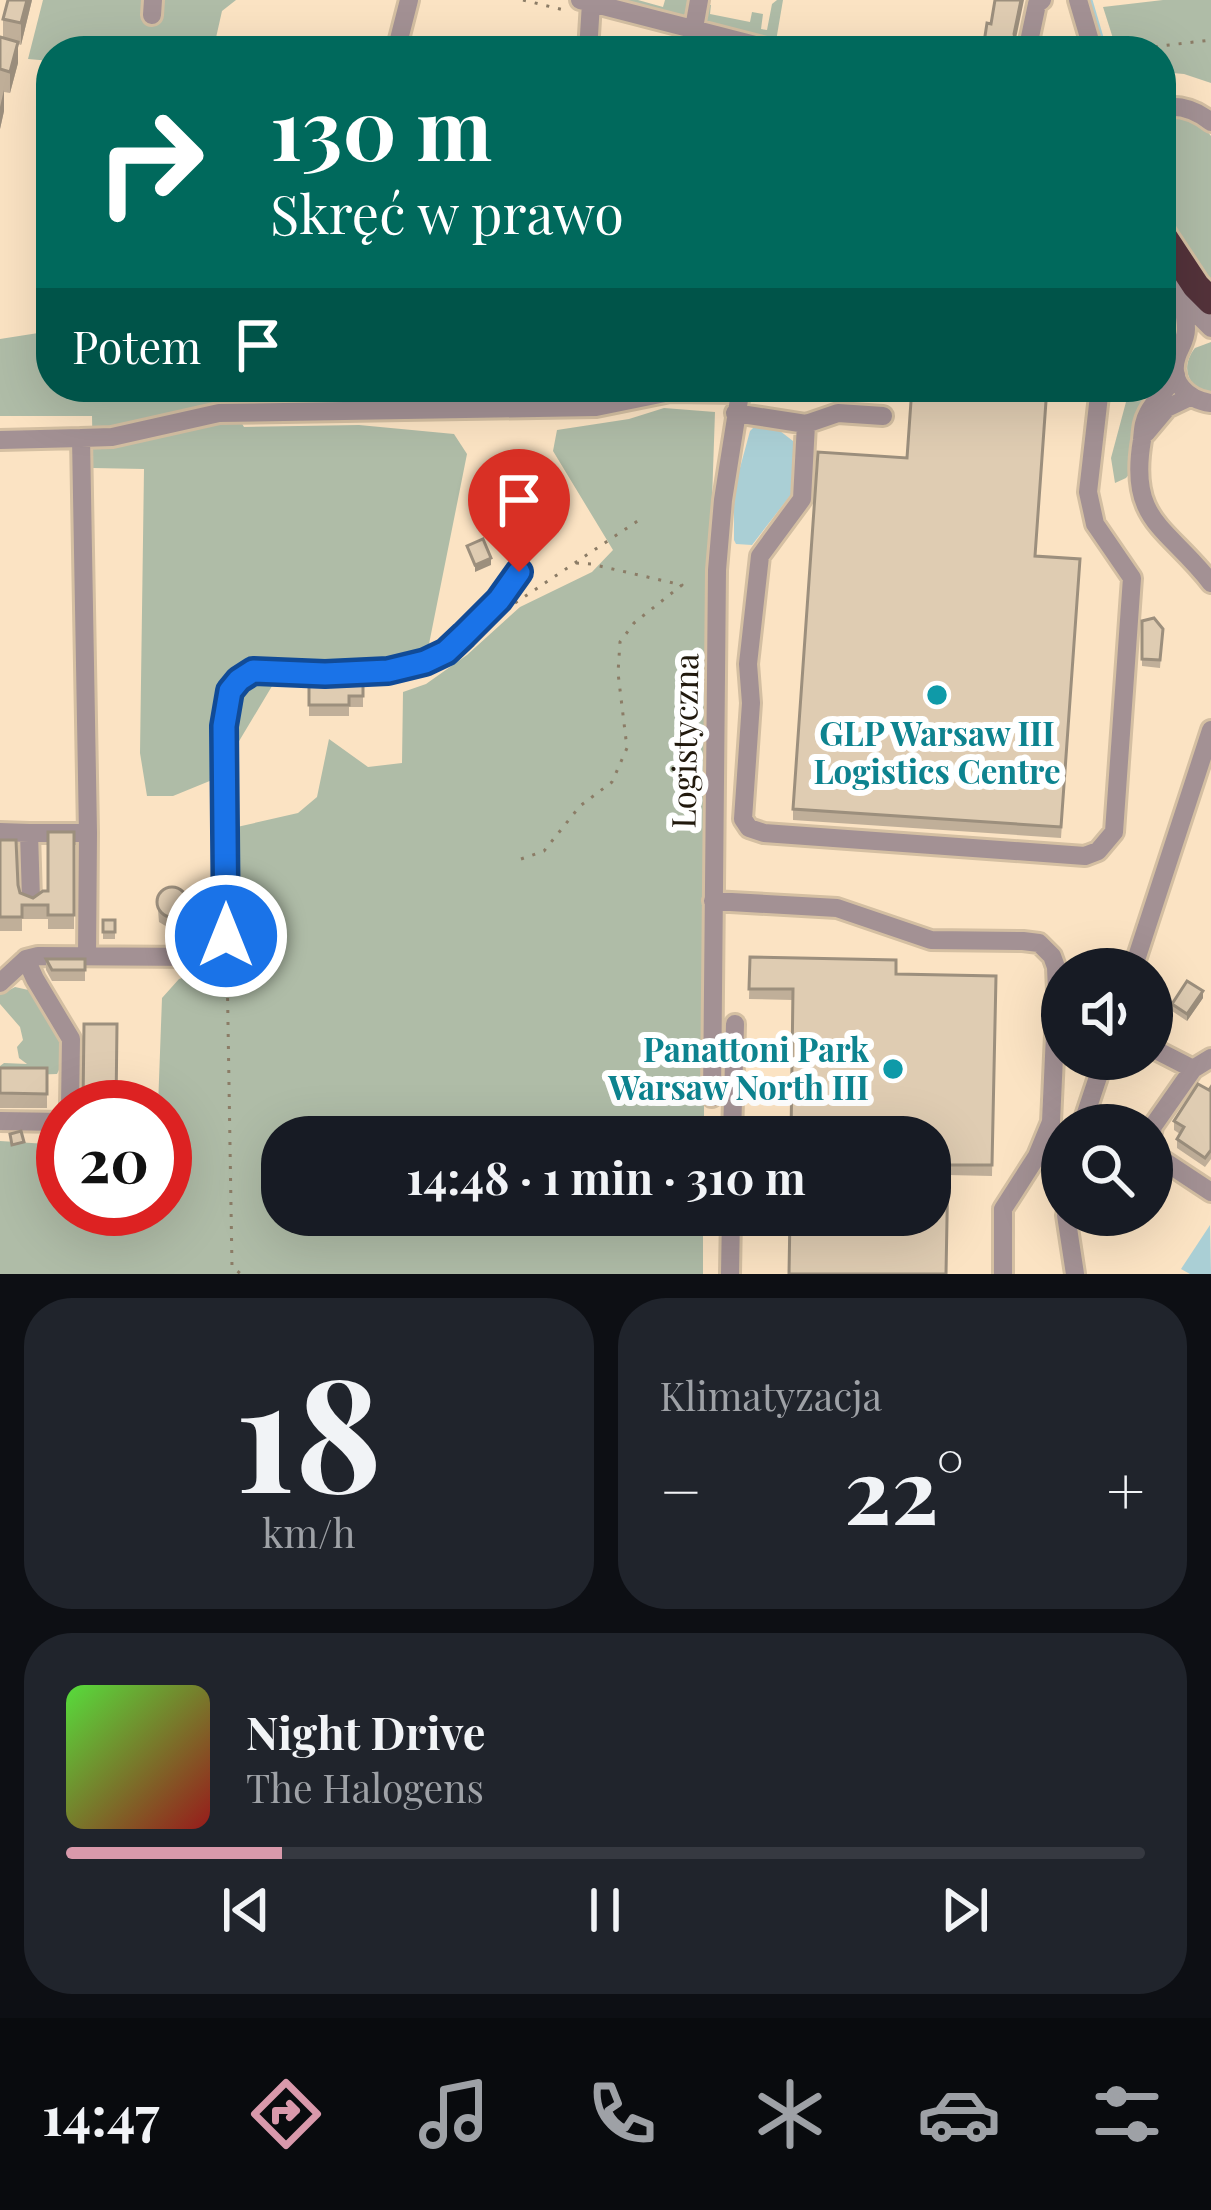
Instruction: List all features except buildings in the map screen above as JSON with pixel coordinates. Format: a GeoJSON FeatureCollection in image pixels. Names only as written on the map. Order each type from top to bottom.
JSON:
{"type":"FeatureCollection","features":[{"type":"Feature","properties":{"kind":"highway"},"geometry":{"type":"LineString","coordinates":[[1176,257],[1211,302]]}},
{"type":"Feature","properties":{"kind":"street"},"geometry":{"type":"LineString","coordinates":[[400,36],[409,0]]}},
{"type":"Feature","properties":{"kind":"street"},"geometry":{"type":"LineString","coordinates":[[694,28],[698,0]]}},
{"type":"Feature","properties":{"kind":"street"},"geometry":{"type":"LineString","coordinates":[[1030,36],[1042,0]]}},
{"type":"Feature","properties":{"kind":"street"},"geometry":{"type":"LineString","coordinates":[[1078,0],[1089,36]]}},
{"type":"Feature","properties":{"kind":"street"},"geometry":{"type":"LineString","coordinates":[[587,36],[585,1],[723,36]]}},
{"type":"Feature","properties":{"kind":"street"},"geometry":{"type":"LineString","coordinates":[[1176,107],[1211,122]]}},
{"type":"Feature","properties":{"kind":"street"},"geometry":{"type":"LineString","coordinates":[[1176,273],[1211,330],[1184,344]]}},
{"type":"Feature","properties":{"kind":"street"},"geometry":{"type":"LineString","coordinates":[[1179,281],[1186,326],[1176,375],[1190,397],[1211,404]]}},
{"type":"Feature","properties":{"kind":"street"},"geometry":{"type":"LineString","coordinates":[[1142,437],[1167,408],[1190,397]]}},
{"type":"Feature","properties":{"kind":"street"},"geometry":{"type":"LineString","coordinates":[[0,440],[112,436],[219,413],[596,407],[621,402]]}},
{"type":"Feature","properties":{"kind":"street","name":"Logistyczna"},"geometry":{"type":"LineString","coordinates":[[712,1097],[717,570],[738,402]]}},
{"type":"Feature","properties":{"kind":"street"},"geometry":{"type":"LineString","coordinates":[[749,402],[806,424],[838,412],[883,416]]}},
{"type":"Feature","properties":{"kind":"street"},"geometry":{"type":"LineString","coordinates":[[806,424],[802,500],[760,556],[748,664],[751,703],[742,802],[749,829],[1085,856],[1108,844],[1114,832],[1132,578],[1095,524],[1088,492],[1098,402]]}},
{"type":"Feature","properties":{"kind":"street"},"geometry":{"type":"LineString","coordinates":[[1156,402],[1145,417],[1138,478],[1159,528],[1211,583]]}},
{"type":"Feature","properties":{"kind":"street"},"geometry":{"type":"LineString","coordinates":[[82,438],[87,956]]}},
{"type":"Feature","properties":{"kind":"street"},"geometry":{"type":"LineString","coordinates":[[0,983],[26,959],[38,956],[202,957],[217,948],[226,936],[224,726],[230,691],[253,671],[388,671],[425,662],[446,652],[464,635],[519,572]]}},
{"type":"Feature","properties":{"kind":"street"},"geometry":{"type":"LineString","coordinates":[[1140,948],[1211,730]]}},
{"type":"Feature","properties":{"kind":"street"},"geometry":{"type":"LineString","coordinates":[[0,832],[88,833]]}},
{"type":"Feature","properties":{"kind":"street"},"geometry":{"type":"LineString","coordinates":[[29,832],[31,898]]}},
{"type":"Feature","properties":{"kind":"street"},"geometry":{"type":"LineString","coordinates":[[713,901],[837,908],[931,940],[1039,943],[1052,956],[1057,991],[1051,1122],[1003,1209],[1003,1274]]}},
{"type":"Feature","properties":{"kind":"street"},"geometry":{"type":"LineString","coordinates":[[26,959],[71,1039],[70,1080]]}},
{"type":"Feature","properties":{"kind":"street"},"geometry":{"type":"LineString","coordinates":[[733,1116],[735,1024]]}},
{"type":"Feature","properties":{"kind":"street"},"geometry":{"type":"LineString","coordinates":[[1171,1104],[1205,1063],[1173,1054]]}},
{"type":"Feature","properties":{"kind":"street"},"geometry":{"type":"LineString","coordinates":[[0,1121],[36,1122]]}},
{"type":"Feature","properties":{"kind":"street"},"geometry":{"type":"LineString","coordinates":[[1173,1167],[1211,1192]]}},
{"type":"Feature","properties":{"kind":"street"},"geometry":{"type":"LineString","coordinates":[[730,1274],[731,1236]]}},
{"type":"Feature","properties":{"kind":"street"},"geometry":{"type":"LineString","coordinates":[[1069,1236],[1075,1274]]}},
{"type":"Feature","properties":{"kind":"path"},"geometry":{"type":"LineString","coordinates":[[1176,44],[1211,40]]}},
{"type":"Feature","properties":{"kind":"path"},"geometry":{"type":"LineString","coordinates":[[506,608],[642,518]]}},
{"type":"Feature","properties":{"kind":"path"},"geometry":{"type":"LineString","coordinates":[[521,859],[544,851],[580,806],[612,782],[628,748],[618,673],[620,641],[634,623],[682,585],[574,563]]}},
{"type":"Feature","properties":{"kind":"path"},"geometry":{"type":"LineString","coordinates":[[226,936],[232,1267],[242,1274]]}},
{"type":"Feature","properties":{"kind":"green space"},"geometry":{"type":"Polygon","coordinates":[[[43,0],[236,0],[222,11],[216,36],[36,36],[36,60],[28,59],[43,0]]]}},
{"type":"Feature","properties":{"kind":"green space"},"geometry":{"type":"Polygon","coordinates":[[[617,0],[663,7],[665,0],[692,0],[683,18],[617,0]]]}},
{"type":"Feature","properties":{"kind":"green space"},"geometry":{"type":"Polygon","coordinates":[[[783,0],[777,36],[758,36],[703,21],[711,5],[710,14],[750,22],[752,12],[763,14],[761,29],[767,30],[772,4],[783,0]]]}},
{"type":"Feature","properties":{"kind":"green space"},"geometry":{"type":"Polygon","coordinates":[[[1211,0],[1211,83],[1176,73],[1176,36],[1112,36],[1103,7],[1211,0]]]}},
{"type":"Feature","properties":{"kind":"green space"},"geometry":{"type":"Polygon","coordinates":[[[1176,114],[1195,121],[1211,136],[1211,294],[1176,238],[1176,114]]]}},
{"type":"Feature","properties":{"kind":"green space"},"geometry":{"type":"Polygon","coordinates":[[[1176,305],[1179,322],[1176,359],[1176,305]]]}},
{"type":"Feature","properties":{"kind":"green space"},"geometry":{"type":"Polygon","coordinates":[[[36,333],[36,402],[229,402],[244,427],[359,425],[454,434],[467,454],[426,659],[387,667],[284,666],[217,778],[173,796],[147,796],[140,753],[144,469],[93,468],[92,416],[0,416],[0,339],[36,333]]]}},
{"type":"Feature","properties":{"kind":"green space"},"geometry":{"type":"Polygon","coordinates":[[[1211,342],[1211,393],[1191,382],[1187,369],[1195,348],[1211,342]]]}},
{"type":"Feature","properties":{"kind":"green space"},"geometry":{"type":"Polygon","coordinates":[[[1126,402],[1148,402],[1133,444],[1130,473],[1115,483],[1111,458],[1126,402]]]}},
{"type":"Feature","properties":{"kind":"green space"},"geometry":{"type":"Polygon","coordinates":[[[664,408],[715,412],[704,735],[704,1116],[261,1116],[261,1236],[703,1236],[703,1274],[0,1274],[0,1141],[36,1143],[36,1236],[192,1236],[192,1080],[159,1080],[162,998],[179,979],[226,964],[237,949],[237,827],[298,813],[317,797],[329,739],[368,767],[402,763],[403,692],[426,684],[467,655],[520,607],[592,572],[613,550],[553,451],[557,430],[629,419],[664,408]]]}},
{"type":"Feature","properties":{"kind":"green space"},"geometry":{"type":"Polygon","coordinates":[[[15,987],[33,991],[58,1031],[63,1052],[57,1074],[0,1076],[4,1063],[27,1064],[19,1058],[20,1027],[0,1004],[0,995],[15,987]]]}},
{"type":"Feature","properties":{"kind":"water"},"geometry":{"type":"Polygon","coordinates":[[[755,426],[780,431],[793,441],[793,492],[752,545],[736,544],[734,490],[755,426]]]}},
{"type":"Feature","properties":{"kind":"water"},"geometry":{"type":"Polygon","coordinates":[[[1210,1225],[1211,1274],[1190,1274],[1181,1269],[1210,1225]]]}},
{"type":"Feature","properties":{"kind":"waterway"},"geometry":{"type":"LineString","coordinates":[[1091,0],[1102,36]]}},
{"type":"Feature","properties":{"kind":"place","name":"GLP Warsaw III Logistics Centre"},"geometry":{"type":"Point","coordinates":[937,695]}},
{"type":"Feature","properties":{"kind":"place","name":"Panattoni Park Warsaw North III"},"geometry":{"type":"Point","coordinates":[893,1069]}},
{"type":"Feature","properties":{"kind":"route"},"geometry":{"type":"LineString","coordinates":[[226,936],[224,726],[230,691],[253,671],[388,671],[425,662],[446,652],[464,635],[519,572]]}}]}
